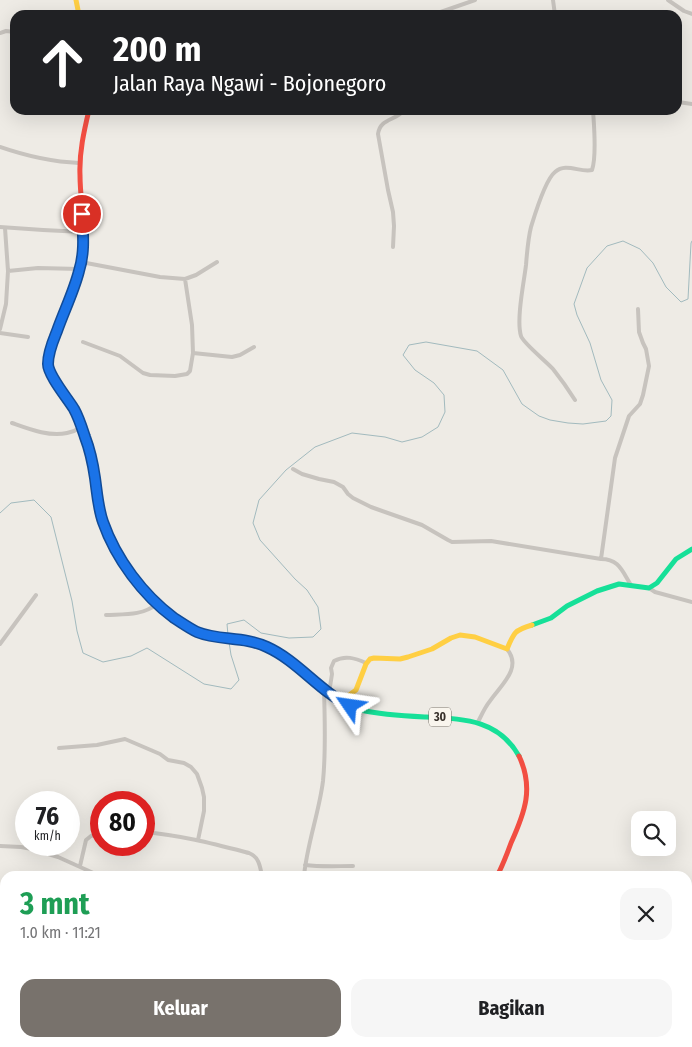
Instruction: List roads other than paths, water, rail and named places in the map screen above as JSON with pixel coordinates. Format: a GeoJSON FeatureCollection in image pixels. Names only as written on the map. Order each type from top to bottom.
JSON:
{"type":"FeatureCollection","features":[{"type":"Feature","properties":{"kind":"main road","name":"30"},"geometry":{"type":"LineString","coordinates":[[88,115],[80,163],[83,252],[80,269],[50,348],[48,367],[75,411],[82,427],[90,452],[103,522],[111,541],[139,585],[157,604],[177,620],[196,631],[218,637],[257,642],[293,663],[327,691],[341,701],[356,708],[368,712],[452,718],[478,722],[492,728],[510,742],[523,763],[528,782],[527,798],[523,814],[499,871]]}},
{"type":"Feature","properties":{"kind":"main road"},"geometry":{"type":"LineString","coordinates":[[341,701],[355,691],[366,663],[370,659],[407,658],[440,646],[449,638],[460,635],[469,636],[507,650],[513,634],[519,629],[551,618],[572,603],[597,591],[620,584],[649,588],[656,585],[674,561],[692,549]]}},
{"type":"Feature","properties":{"kind":"street"},"geometry":{"type":"LineString","coordinates":[[457,6],[458,0]]}},
{"type":"Feature","properties":{"kind":"street"},"geometry":{"type":"LineString","coordinates":[[446,10],[476,0]]}},
{"type":"Feature","properties":{"kind":"street"},"geometry":{"type":"LineString","coordinates":[[668,0],[692,14]]}},
{"type":"Feature","properties":{"kind":"street"},"geometry":{"type":"LineString","coordinates":[[393,247],[393,212],[378,130],[383,123],[399,115]]}},
{"type":"Feature","properties":{"kind":"street"},"geometry":{"type":"LineString","coordinates":[[575,400],[564,382],[552,368],[522,339],[520,307],[531,228],[545,188],[554,172],[560,168],[592,170],[594,154],[593,115]]}},
{"type":"Feature","properties":{"kind":"street"},"geometry":{"type":"LineString","coordinates":[[0,147],[55,161],[80,163]]}},
{"type":"Feature","properties":{"kind":"street"},"geometry":{"type":"LineString","coordinates":[[0,227],[83,232]]}},
{"type":"Feature","properties":{"kind":"street"},"geometry":{"type":"LineString","coordinates":[[0,329],[6,304],[8,271],[6,228]]}},
{"type":"Feature","properties":{"kind":"street"},"geometry":{"type":"LineString","coordinates":[[81,262],[160,277],[185,279],[196,275],[217,262]]}},
{"type":"Feature","properties":{"kind":"street"},"geometry":{"type":"LineString","coordinates":[[8,271],[38,268],[80,269]]}},
{"type":"Feature","properties":{"kind":"street"},"geometry":{"type":"LineString","coordinates":[[83,342],[120,356],[143,373],[175,376],[187,374],[190,371],[194,353],[185,279]]}},
{"type":"Feature","properties":{"kind":"street"},"geometry":{"type":"LineString","coordinates":[[601,559],[615,458],[628,416],[640,404],[644,395],[649,366],[646,349],[639,332],[638,309]]}},
{"type":"Feature","properties":{"kind":"street"},"geometry":{"type":"LineString","coordinates":[[0,333],[28,337]]}},
{"type":"Feature","properties":{"kind":"street"},"geometry":{"type":"LineString","coordinates":[[194,353],[232,357],[254,347]]}},
{"type":"Feature","properties":{"kind":"street"},"geometry":{"type":"LineString","coordinates":[[12,423],[45,433],[68,433],[82,427]]}},
{"type":"Feature","properties":{"kind":"street"},"geometry":{"type":"LineString","coordinates":[[293,469],[302,474],[334,482],[343,487],[353,498],[371,507],[422,524],[452,542],[491,541],[608,559],[615,562],[631,585]]}},
{"type":"Feature","properties":{"kind":"street"},"geometry":{"type":"LineString","coordinates":[[649,588],[661,594],[692,602]]}},
{"type":"Feature","properties":{"kind":"street"},"geometry":{"type":"LineString","coordinates":[[0,644],[36,595]]}},
{"type":"Feature","properties":{"kind":"street"},"geometry":{"type":"LineString","coordinates":[[106,615],[139,613],[157,604]]}},
{"type":"Feature","properties":{"kind":"street"},"geometry":{"type":"LineString","coordinates":[[478,722],[510,673],[513,660],[507,650]]}},
{"type":"Feature","properties":{"kind":"street"},"geometry":{"type":"LineString","coordinates":[[304,871],[323,780],[327,691],[332,674],[331,668],[334,661],[340,658],[351,657],[366,663]]}},
{"type":"Feature","properties":{"kind":"street"},"geometry":{"type":"LineString","coordinates":[[59,748],[97,745],[125,738],[160,754],[168,760],[184,763],[191,767],[197,774],[204,797],[204,811],[198,840]]}},
{"type":"Feature","properties":{"kind":"street"},"geometry":{"type":"LineString","coordinates":[[155,833],[198,840],[254,855],[258,860],[261,871]]}},
{"type":"Feature","properties":{"kind":"street"},"geometry":{"type":"LineString","coordinates":[[80,866],[86,840],[90,837]]}},
{"type":"Feature","properties":{"kind":"street"},"geometry":{"type":"LineString","coordinates":[[0,846],[32,849],[58,857],[90,871]]}},
{"type":"Feature","properties":{"kind":"street"},"geometry":{"type":"LineString","coordinates":[[305,865],[321,867],[353,866]]}},
{"type":"Feature","properties":{"kind":"waterway"},"geometry":{"type":"LineString","coordinates":[[228,635],[227,624],[244,620],[261,633],[289,638],[313,637],[321,629],[318,607],[307,590],[260,540],[253,523],[259,500],[286,470],[315,447],[352,433],[385,437],[402,442],[422,437],[438,427],[445,412],[444,395],[434,383],[415,370],[403,355],[409,345],[426,342],[477,351],[503,370],[522,404],[539,416],[568,423],[583,424],[606,421],[611,416],[612,400],[601,380],[590,343],[574,304],[587,268],[607,246],[623,241],[640,249],[653,263],[666,287],[681,302],[688,299],[692,241]]}},
{"type":"Feature","properties":{"kind":"waterway"},"geometry":{"type":"LineString","coordinates":[[0,513],[11,503],[34,500],[51,517],[83,653],[103,662],[131,656],[147,648],[204,684],[231,689],[239,680],[229,642]]}}]}
